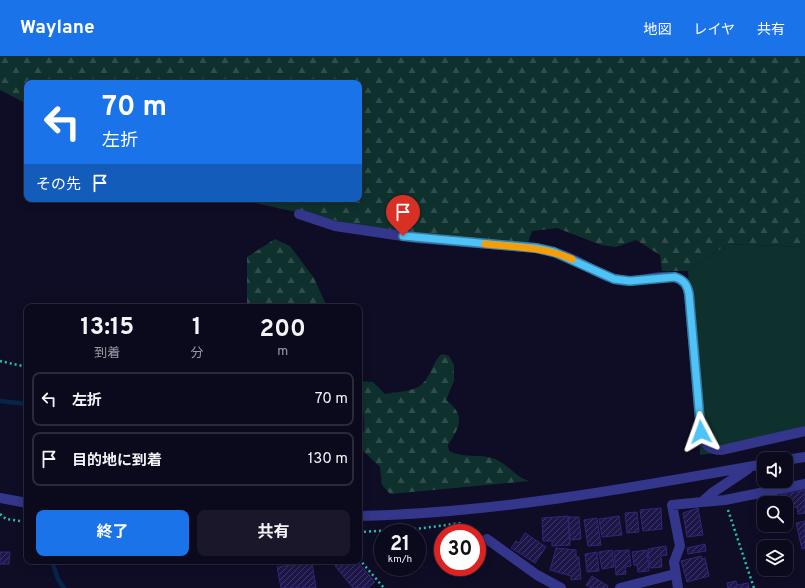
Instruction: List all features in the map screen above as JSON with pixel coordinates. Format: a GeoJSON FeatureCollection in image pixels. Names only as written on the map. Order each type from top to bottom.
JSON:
{"type":"FeatureCollection","features":[{"type":"Feature","properties":{"kind":"street"},"geometry":{"type":"LineString","coordinates":[[299,214],[335,226],[416,238],[536,248],[554,252],[614,279],[630,281],[675,277],[684,282],[688,287],[703,441],[711,448],[722,450],[805,431]]}},
{"type":"Feature","properties":{"kind":"street"},"geometry":{"type":"LineString","coordinates":[[793,459],[805,457]]}},
{"type":"Feature","properties":{"kind":"street"},"geometry":{"type":"LineString","coordinates":[[362,516],[415,513],[561,498],[757,466]]}},
{"type":"Feature","properties":{"kind":"street"},"geometry":{"type":"LineString","coordinates":[[702,502],[712,493],[752,467]]}},
{"type":"Feature","properties":{"kind":"street"},"geometry":{"type":"LineString","coordinates":[[678,588],[674,562],[680,546],[672,505],[726,500],[805,484]]}},
{"type":"Feature","properties":{"kind":"street"},"geometry":{"type":"LineString","coordinates":[[0,498],[24,502]]}},
{"type":"Feature","properties":{"kind":"street"},"geometry":{"type":"LineString","coordinates":[[487,539],[537,575],[561,588]]}},
{"type":"Feature","properties":{"kind":"street"},"geometry":{"type":"LineString","coordinates":[[620,588],[675,574]]}},
{"type":"Feature","properties":{"kind":"path"},"geometry":{"type":"LineString","coordinates":[[0,361],[24,366]]}},
{"type":"Feature","properties":{"kind":"path"},"geometry":{"type":"LineString","coordinates":[[726,500],[754,588]]}},
{"type":"Feature","properties":{"kind":"path"},"geometry":{"type":"LineString","coordinates":[[0,514],[6,519],[24,522]]}},
{"type":"Feature","properties":{"kind":"path"},"geometry":{"type":"LineString","coordinates":[[362,562],[384,588]]}},
{"type":"Feature","properties":{"kind":"green space"},"geometry":{"type":"Polygon","coordinates":[[[0,56],[805,56],[805,247],[728,244],[688,271],[662,271],[660,255],[636,240],[616,247],[601,245],[557,228],[532,231],[527,245],[383,231],[250,202],[362,202],[362,80],[24,80],[24,102],[0,90],[0,56]]]}},
{"type":"Feature","properties":{"kind":"green space"},"geometry":{"type":"Polygon","coordinates":[[[275,239],[290,246],[314,278],[326,304],[247,304],[247,257],[275,239]]]}},
{"type":"Feature","properties":{"kind":"green space"},"geometry":{"type":"Polygon","coordinates":[[[728,244],[805,247],[805,432],[724,452],[700,455],[688,271],[728,244]]]}},
{"type":"Feature","properties":{"kind":"green space"},"geometry":{"type":"Polygon","coordinates":[[[443,354],[449,356],[454,365],[454,381],[446,400],[459,416],[458,427],[448,445],[449,451],[460,455],[484,456],[495,459],[504,464],[520,477],[529,481],[390,494],[382,485],[380,467],[362,450],[364,422],[362,381],[373,382],[385,394],[416,388],[426,380],[440,356],[443,354]]]}},
{"type":"Feature","properties":{"kind":"building"},"geometry":{"type":"Polygon","coordinates":[[[805,490],[805,513],[798,514],[797,507],[793,508],[793,496],[780,495],[805,490]]]}},
{"type":"Feature","properties":{"kind":"building"},"geometry":{"type":"Polygon","coordinates":[[[661,508],[662,529],[643,531],[640,510],[661,508]]]}},
{"type":"Feature","properties":{"kind":"building"},"geometry":{"type":"Polygon","coordinates":[[[698,508],[703,535],[687,537],[683,513],[698,508]]]}},
{"type":"Feature","properties":{"kind":"building"},"geometry":{"type":"Polygon","coordinates":[[[637,512],[639,532],[627,533],[625,513],[637,512]]]}},
{"type":"Feature","properties":{"kind":"building"},"geometry":{"type":"Polygon","coordinates":[[[568,516],[570,545],[552,546],[552,541],[543,541],[542,518],[568,516]]]}},
{"type":"Feature","properties":{"kind":"building"},"geometry":{"type":"Polygon","coordinates":[[[619,516],[622,535],[602,537],[599,519],[619,516]]]}},
{"type":"Feature","properties":{"kind":"building"},"geometry":{"type":"Polygon","coordinates":[[[568,517],[579,517],[581,539],[570,540],[568,517]]]}},
{"type":"Feature","properties":{"kind":"building"},"geometry":{"type":"Polygon","coordinates":[[[597,518],[601,545],[588,546],[584,520],[597,518]]]}},
{"type":"Feature","properties":{"kind":"building"},"geometry":{"type":"Polygon","coordinates":[[[805,521],[805,548],[802,549],[796,523],[805,521]]]}},
{"type":"Feature","properties":{"kind":"building"},"geometry":{"type":"Polygon","coordinates":[[[525,533],[546,547],[535,563],[511,548],[516,541],[519,543],[525,533]]]}},
{"type":"Feature","properties":{"kind":"building"},"geometry":{"type":"Polygon","coordinates":[[[705,544],[706,551],[688,554],[687,548],[705,544]]]}},
{"type":"Feature","properties":{"kind":"building"},"geometry":{"type":"Polygon","coordinates":[[[666,546],[667,555],[661,556],[662,567],[650,568],[648,549],[666,546]]]}},
{"type":"Feature","properties":{"kind":"building"},"geometry":{"type":"Polygon","coordinates":[[[556,548],[576,550],[576,557],[579,557],[581,579],[571,580],[571,576],[550,570],[556,548]]]}},
{"type":"Feature","properties":{"kind":"building"},"geometry":{"type":"Polygon","coordinates":[[[612,550],[614,567],[602,569],[599,552],[612,550]]]}},
{"type":"Feature","properties":{"kind":"building"},"geometry":{"type":"Polygon","coordinates":[[[629,550],[631,566],[625,567],[626,574],[616,575],[614,551],[629,550]]]}},
{"type":"Feature","properties":{"kind":"building"},"geometry":{"type":"Polygon","coordinates":[[[647,550],[649,571],[638,572],[637,565],[634,565],[632,552],[647,550]]]}},
{"type":"Feature","properties":{"kind":"building"},"geometry":{"type":"Polygon","coordinates":[[[0,552],[10,552],[9,564],[0,564],[0,552]]]}},
{"type":"Feature","properties":{"kind":"building"},"geometry":{"type":"Polygon","coordinates":[[[597,552],[599,571],[587,572],[585,554],[597,552]]]}},
{"type":"Feature","properties":{"kind":"building"},"geometry":{"type":"Polygon","coordinates":[[[701,556],[702,559],[705,558],[709,576],[687,582],[681,561],[701,556]]]}},
{"type":"Feature","properties":{"kind":"building"},"geometry":{"type":"Polygon","coordinates":[[[298,564],[312,564],[316,588],[281,588],[277,567],[298,564]]]}},
{"type":"Feature","properties":{"kind":"building"},"geometry":{"type":"Polygon","coordinates":[[[337,564],[360,564],[375,582],[368,588],[353,588],[335,566],[337,564]]]}},
{"type":"Feature","properties":{"kind":"building"},"geometry":{"type":"Polygon","coordinates":[[[592,576],[608,586],[607,588],[591,588],[586,585],[592,576]]]}},
{"type":"Feature","properties":{"kind":"building"},"geometry":{"type":"Polygon","coordinates":[[[736,581],[737,585],[748,583],[749,588],[728,588],[727,583],[736,581]]]}},
{"type":"Feature","properties":{"kind":"waterway"},"geometry":{"type":"LineString","coordinates":[[0,401],[24,404]]}},
{"type":"Feature","properties":{"kind":"waterway"},"geometry":{"type":"LineString","coordinates":[[53,564],[58,579],[64,588]]}},
{"type":"Feature","properties":{"kind":"slow traffic"},"geometry":{"type":"LineString","coordinates":[[485,244],[536,248],[554,252],[572,259]]}},
{"type":"Feature","properties":{"kind":"route"},"geometry":{"type":"LineString","coordinates":[[403,236],[536,248],[554,252],[572,259],[614,279],[630,281],[675,277],[680,279],[688,287],[689,294],[701,432]]}}]}
